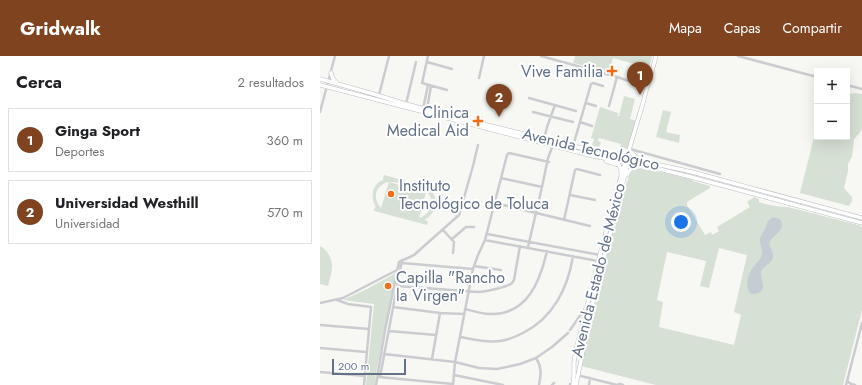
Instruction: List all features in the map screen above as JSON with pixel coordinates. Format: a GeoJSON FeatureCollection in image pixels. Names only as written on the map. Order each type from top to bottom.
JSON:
{"type":"FeatureCollection","features":[{"type":"Feature","properties":{"kind":"main road","name":"Avenida Estado de México"},"geometry":{"type":"LineString","coordinates":[[572,385],[577,375],[634,133],[655,56]]}},
{"type":"Feature","properties":{"kind":"main road"},"geometry":{"type":"LineString","coordinates":[[331,73],[337,84]]}},
{"type":"Feature","properties":{"kind":"main road","name":"Avenida Tecnológico"},"geometry":{"type":"LineString","coordinates":[[320,79],[406,104],[425,107],[544,139],[593,156],[651,167],[862,223]]}},
{"type":"Feature","properties":{"kind":"main road","name":"Avenida Tecnológico"},"geometry":{"type":"LineString","coordinates":[[320,85],[554,143],[712,177],[862,218]]}},
{"type":"Feature","properties":{"kind":"main road"},"geometry":{"type":"LineString","coordinates":[[360,95],[359,93],[361,90]]}},
{"type":"Feature","properties":{"kind":"main road"},"geometry":{"type":"LineString","coordinates":[[631,150],[638,160]]}},
{"type":"Feature","properties":{"kind":"main road"},"geometry":{"type":"LineString","coordinates":[[593,156],[620,166],[621,171],[617,190]]}},
{"type":"Feature","properties":{"kind":"main road","name":"Avenida Estado de México"},"geometry":{"type":"LineString","coordinates":[[572,385],[576,350],[594,277],[617,190],[627,163]]}},
{"type":"Feature","properties":{"kind":"main road"},"geometry":{"type":"LineString","coordinates":[[622,189],[631,169],[635,167],[651,167]]}},
{"type":"Feature","properties":{"kind":"main road"},"geometry":{"type":"LineString","coordinates":[[847,219],[848,214]]}},
{"type":"Feature","properties":{"kind":"main road"},"geometry":{"type":"LineString","coordinates":[[594,277],[599,280]]}},
{"type":"Feature","properties":{"kind":"main road"},"geometry":{"type":"LineString","coordinates":[[593,283],[598,285]]}},
{"type":"Feature","properties":{"kind":"street"},"geometry":{"type":"LineString","coordinates":[[320,112],[335,56]]}},
{"type":"Feature","properties":{"kind":"street"},"geometry":{"type":"LineString","coordinates":[[379,96],[389,56]]}},
{"type":"Feature","properties":{"kind":"street"},"geometry":{"type":"LineString","coordinates":[[428,56],[422,84],[447,90]]}},
{"type":"Feature","properties":{"kind":"street"},"geometry":{"type":"LineString","coordinates":[[479,78],[484,56]]}},
{"type":"Feature","properties":{"kind":"street"},"geometry":{"type":"LineString","coordinates":[[543,56],[648,85]]}},
{"type":"Feature","properties":{"kind":"street"},"geometry":{"type":"LineString","coordinates":[[738,56],[814,76]]}},
{"type":"Feature","properties":{"kind":"street"},"geometry":{"type":"LineString","coordinates":[[406,104],[416,62]]}},
{"type":"Feature","properties":{"kind":"street"},"geometry":{"type":"LineString","coordinates":[[427,62],[452,69]]}},
{"type":"Feature","properties":{"kind":"street"},"geometry":{"type":"LineString","coordinates":[[608,106],[617,77]]}},
{"type":"Feature","properties":{"kind":"street"},"geometry":{"type":"LineString","coordinates":[[573,146],[591,84],[593,83],[603,86]]}},
{"type":"Feature","properties":{"kind":"street"},"geometry":{"type":"LineString","coordinates":[[425,107],[429,85]]}},
{"type":"Feature","properties":{"kind":"street"},"geometry":{"type":"LineString","coordinates":[[850,86],[862,89]]}},
{"type":"Feature","properties":{"kind":"street"},"geometry":{"type":"LineString","coordinates":[[529,98],[576,110]]}},
{"type":"Feature","properties":{"kind":"street"},"geometry":{"type":"LineString","coordinates":[[586,103],[596,106]]}},
{"type":"Feature","properties":{"kind":"street"},"geometry":{"type":"LineString","coordinates":[[544,139],[555,105]]}},
{"type":"Feature","properties":{"kind":"street"},"geometry":{"type":"LineString","coordinates":[[533,112],[573,122]]}},
{"type":"Feature","properties":{"kind":"street"},"geometry":{"type":"LineString","coordinates":[[580,122],[592,126]]}},
{"type":"Feature","properties":{"kind":"street"},"geometry":{"type":"LineString","coordinates":[[528,247],[550,154],[554,143]]}},
{"type":"Feature","properties":{"kind":"street"},"geometry":{"type":"LineString","coordinates":[[378,377],[397,270],[401,261],[414,255],[460,214],[478,146]]}},
{"type":"Feature","properties":{"kind":"street"},"geometry":{"type":"LineString","coordinates":[[631,150],[720,174]]}},
{"type":"Feature","properties":{"kind":"street"},"geometry":{"type":"LineString","coordinates":[[378,377],[453,384],[455,362],[474,267],[487,234],[508,154],[510,153],[548,163]]}},
{"type":"Feature","properties":{"kind":"street"},"geometry":{"type":"LineString","coordinates":[[564,220],[576,170],[600,175]]}},
{"type":"Feature","properties":{"kind":"street"},"geometry":{"type":"LineString","coordinates":[[501,178],[542,187]]}},
{"type":"Feature","properties":{"kind":"street"},"geometry":{"type":"LineString","coordinates":[[570,195],[595,200]]}},
{"type":"Feature","properties":{"kind":"street"},"geometry":{"type":"LineString","coordinates":[[495,203],[590,226]]}},
{"type":"Feature","properties":{"kind":"street"},"geometry":{"type":"LineString","coordinates":[[452,239],[466,227],[474,227]]}},
{"type":"Feature","properties":{"kind":"street"},"geometry":{"type":"LineString","coordinates":[[443,230],[454,242],[453,253]]}},
{"type":"Feature","properties":{"kind":"street"},"geometry":{"type":"LineString","coordinates":[[487,234],[605,256]]}},
{"type":"Feature","properties":{"kind":"street"},"geometry":{"type":"LineString","coordinates":[[485,240],[603,262]]}},
{"type":"Feature","properties":{"kind":"street"},"geometry":{"type":"LineString","coordinates":[[397,286],[486,292],[508,285],[512,283],[514,277],[520,246]]}},
{"type":"Feature","properties":{"kind":"street"},"geometry":{"type":"LineString","coordinates":[[465,309],[496,314],[510,310],[522,302],[530,294],[542,272],[547,251]]}},
{"type":"Feature","properties":{"kind":"street"},"geometry":{"type":"LineString","coordinates":[[460,337],[499,341],[510,339],[535,326],[546,317],[560,298],[572,265],[573,256]]}},
{"type":"Feature","properties":{"kind":"street"},"geometry":{"type":"LineString","coordinates":[[401,261],[501,270]]}},
{"type":"Feature","properties":{"kind":"street"},"geometry":{"type":"LineString","coordinates":[[376,385],[384,354],[401,269],[401,261]]}},
{"type":"Feature","properties":{"kind":"street"},"geometry":{"type":"LineString","coordinates":[[320,303],[338,300],[350,295],[401,269]]}},
{"type":"Feature","properties":{"kind":"street"},"geometry":{"type":"LineString","coordinates":[[338,300],[348,304],[371,307],[364,385]]}},
{"type":"Feature","properties":{"kind":"street"},"geometry":{"type":"LineString","coordinates":[[570,330],[588,304]]}},
{"type":"Feature","properties":{"kind":"street"},"geometry":{"type":"LineString","coordinates":[[393,307],[440,313],[464,314]]}},
{"type":"Feature","properties":{"kind":"street"},"geometry":{"type":"LineString","coordinates":[[432,359],[440,313]]}},
{"type":"Feature","properties":{"kind":"street"},"geometry":{"type":"LineString","coordinates":[[846,385],[862,323]]}},
{"type":"Feature","properties":{"kind":"street"},"geometry":{"type":"LineString","coordinates":[[320,325],[369,329]]}},
{"type":"Feature","properties":{"kind":"street"},"geometry":{"type":"LineString","coordinates":[[388,331],[436,335]]}},
{"type":"Feature","properties":{"kind":"street"},"geometry":{"type":"LineString","coordinates":[[384,354],[455,362],[479,368],[497,369],[520,364],[536,358],[568,333]]}},
{"type":"Feature","properties":{"kind":"street"},"geometry":{"type":"LineString","coordinates":[[320,348],[366,352]]}},
{"type":"Feature","properties":{"kind":"street"},"geometry":{"type":"LineString","coordinates":[[536,358],[540,364],[541,370],[539,385]]}},
{"type":"Feature","properties":{"kind":"street"},"geometry":{"type":"LineString","coordinates":[[320,372],[365,376]]}},
{"type":"Feature","properties":{"kind":"street"},"geometry":{"type":"LineString","coordinates":[[454,375],[503,385]]}},
{"type":"Feature","properties":{"kind":"street"},"geometry":{"type":"LineString","coordinates":[[577,375],[617,385],[623,385]]}},
{"type":"Feature","properties":{"kind":"street"},"geometry":{"type":"LineString","coordinates":[[589,385],[590,378]]}},
{"type":"Feature","properties":{"kind":"street"},"geometry":{"type":"LineString","coordinates":[[847,381],[854,385]]}},
{"type":"Feature","properties":{"kind":"shaded area"},"geometry":{"type":"Polygon","coordinates":[[[575,56],[652,56],[649,68],[613,58],[609,72],[573,63],[575,56]]]}},
{"type":"Feature","properties":{"kind":"shaded area"},"geometry":{"type":"Polygon","coordinates":[[[850,94],[862,94],[862,129],[854,139],[852,157],[848,164],[844,188],[852,197],[852,201],[849,206],[800,193],[814,137],[814,140],[850,140],[850,94]]]}},
{"type":"Feature","properties":{"kind":"shaded area"},"geometry":{"type":"Polygon","coordinates":[[[624,96],[635,99],[630,119],[637,121],[628,149],[620,147],[621,144],[599,138],[598,141],[601,142],[599,148],[592,146],[594,139],[591,138],[600,107],[618,113],[619,116],[624,96]]]}},
{"type":"Feature","properties":{"kind":"shaded area"},"geometry":{"type":"Polygon","coordinates":[[[663,110],[671,112],[666,132],[680,135],[679,143],[656,137],[663,110]]]}},
{"type":"Feature","properties":{"kind":"shaded area"},"geometry":{"type":"Polygon","coordinates":[[[638,168],[665,173],[710,186],[710,188],[687,202],[687,205],[705,235],[711,232],[712,235],[719,231],[717,227],[750,207],[747,202],[754,197],[759,199],[759,202],[766,204],[788,207],[862,226],[862,310],[843,385],[656,385],[581,366],[621,198],[633,170],[638,168]],[[719,248],[709,288],[700,286],[706,261],[667,252],[657,300],[663,302],[659,327],[734,345],[741,315],[734,312],[747,255],[719,248]]]}},
{"type":"Feature","properties":{"kind":"shaded area"},"geometry":{"type":"Polygon","coordinates":[[[384,175],[436,189],[435,193],[433,192],[435,204],[433,212],[424,220],[428,221],[427,225],[374,211],[376,207],[373,199],[373,191],[376,184],[383,180],[384,175]],[[389,182],[380,186],[376,193],[376,200],[381,208],[389,182]],[[389,182],[426,192],[419,218],[427,213],[430,209],[432,201],[428,193],[424,190],[389,182]]]}},
{"type":"Feature","properties":{"kind":"shaded area"},"geometry":{"type":"Polygon","coordinates":[[[773,217],[781,220],[782,228],[770,242],[773,257],[771,262],[763,268],[761,272],[763,286],[762,290],[758,293],[751,294],[747,287],[748,279],[751,271],[762,256],[760,238],[768,221],[773,217]]]}},
{"type":"Feature","properties":{"kind":"shaded area"},"geometry":{"type":"Polygon","coordinates":[[[320,246],[327,252],[332,263],[328,286],[320,284],[320,246]]]}},
{"type":"Feature","properties":{"kind":"shaded area"},"geometry":{"type":"Polygon","coordinates":[[[396,273],[375,385],[366,385],[374,304],[343,300],[396,273]]]}},
{"type":"Feature","properties":{"kind":"place","name":"Vive Familia"},"geometry":{"type":"Point","coordinates":[612,71]}},
{"type":"Feature","properties":{"kind":"place","name":"Ginga Sport"},"geometry":{"type":"Point","coordinates":[640,95]}},
{"type":"Feature","properties":{"kind":"place","name":"Universidad Westhill"},"geometry":{"type":"Point","coordinates":[499,117]}},
{"type":"Feature","properties":{"kind":"place","name":"Clinica Medical Aid"},"geometry":{"type":"Point","coordinates":[478,121]}},
{"type":"Feature","properties":{"kind":"place","name":"Instituto Tecnológico de Toluca"},"geometry":{"type":"Point","coordinates":[391,194]}},
{"type":"Feature","properties":{"kind":"place","name":"Capilla \"Rancho la Virgen\""},"geometry":{"type":"Point","coordinates":[388,286]}}]}
